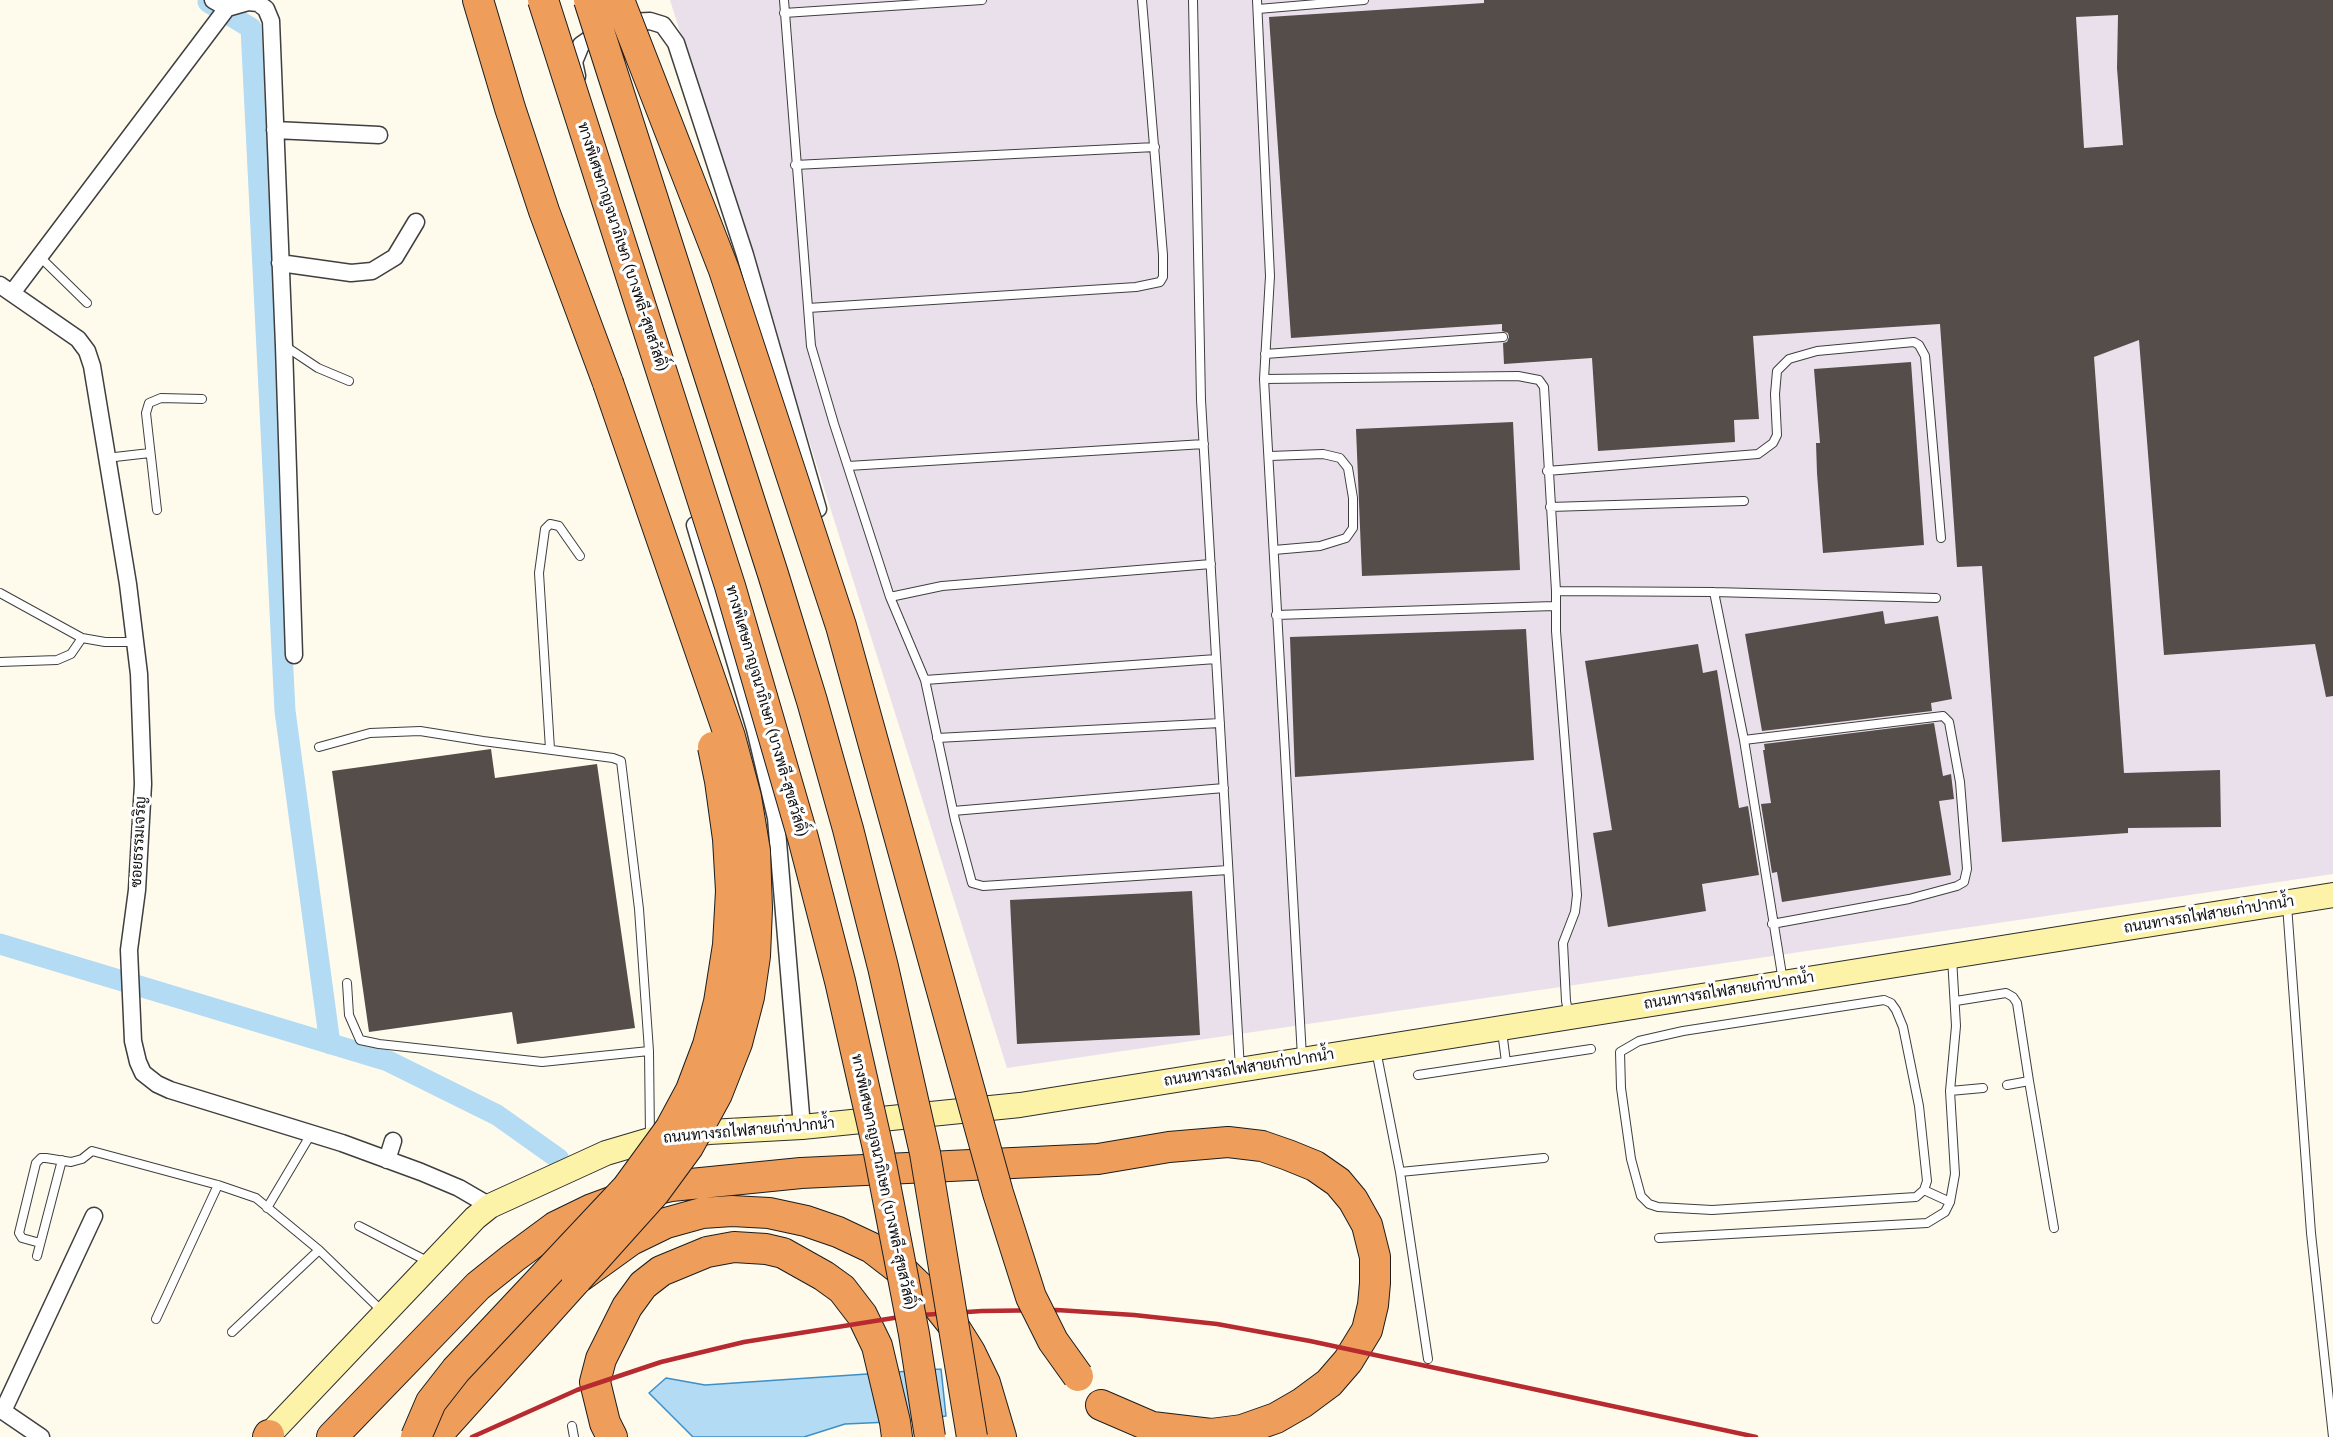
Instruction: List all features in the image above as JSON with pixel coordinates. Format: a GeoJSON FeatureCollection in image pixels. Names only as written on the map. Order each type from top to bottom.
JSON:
{"type":"FeatureCollection","features":[{"type":"Feature","properties":{"kind":"highway"},"geometry":{"type":"LineString","coordinates":[[441,1430],[655,1192],[688,1147],[717,1094],[737,1043],[749,997],[756,956],[755,851],[746,797],[722,714],[608,383],[544,211],[478,0]]}},
{"type":"Feature","properties":{"kind":"highway","name":"ทางพิเศษกาญจนาภิเษก (บางพลี-สุขสวัสดิ์)"},"geometry":{"type":"LineString","coordinates":[[543,0],[726,575],[768,711],[806,849],[840,981],[879,1153],[914,1334],[930,1437]]}},
{"type":"Feature","properties":{"kind":"highway"},"geometry":{"type":"LineString","coordinates":[[589,0],[773,574],[848,829],[883,967],[925,1154],[972,1437]]}},
{"type":"Feature","properties":{"kind":"highway"},"geometry":{"type":"LineString","coordinates":[[619,0],[724,270],[841,627],[998,1193],[1031,1297],[1053,1341],[1078,1376],[1101,1405],[1120,1424],[1139,1437]]}},
{"type":"Feature","properties":{"kind":"highway"},"geometry":{"type":"LineString","coordinates":[[416,1437],[431,1402],[456,1370],[627,1188],[670,1129],[691,1090],[708,1045],[719,1002],[728,945],[730,891],[728,838],[720,781],[681,596]]}},
{"type":"Feature","properties":{"kind":"highway"},"geometry":{"type":"LineString","coordinates":[[332,1437],[478,1286],[555,1227],[592,1209],[630,1195],[671,1185],[801,1173],[1098,1159],[1169,1147],[1228,1142],[1262,1146],[1288,1155],[1314,1166],[1338,1182],[1353,1200],[1367,1225],[1375,1257],[1374,1283],[1373,1305],[1367,1330],[1348,1361],[1329,1383],[1302,1403],[1276,1418],[1242,1430],[1210,1434],[1152,1427],[1101,1405]]}},
{"type":"Feature","properties":{"kind":"highway"},"geometry":{"type":"LineString","coordinates":[[578,1278],[631,1240],[666,1223],[702,1213],[732,1211],[769,1213],[806,1221],[838,1232],[872,1248],[907,1275],[933,1300],[953,1325],[970,1352],[985,1383],[1001,1437]]}},
{"type":"Feature","properties":{"kind":"highway"},"geometry":{"type":"LineString","coordinates":[[608,1430],[595,1382],[601,1359],[627,1307],[643,1285],[661,1271],[707,1252],[734,1247],[766,1249],[783,1253],[842,1289],[862,1315],[877,1346],[897,1437]]}},
{"type":"Feature","properties":{"kind":"main road","name":"ถนนทางรถไฟสายเก่าปากน้ำ"},"geometry":{"type":"LineString","coordinates":[[268,1437],[475,1218],[490,1206],[606,1153],[650,1140],[709,1132],[802,1126],[1020,1105],[2333,895]]}},
{"type":"Feature","properties":{"kind":"street"},"geometry":{"type":"LineString","coordinates":[[6,289],[40,257],[221,7],[248,2],[258,3],[266,9],[271,21],[294,655]]}},
{"type":"Feature","properties":{"kind":"street"},"geometry":{"type":"LineString","coordinates":[[802,1126],[776,818],[755,729],[667,429],[592,154],[574,62],[581,45],[598,33],[627,22],[650,21],[663,26],[676,43],[734,222],[972,1053],[985,1108]]}},
{"type":"Feature","properties":{"kind":"street"},"geometry":{"type":"LineString","coordinates":[[275,130],[379,135]]}},
{"type":"Feature","properties":{"kind":"street"},"geometry":{"type":"LineString","coordinates":[[280,263],[351,273],[372,271],[395,257],[416,222]]}},
{"type":"Feature","properties":{"kind":"street","name":"ซอยธรรมเจริญ"},"geometry":{"type":"LineString","coordinates":[[6,289],[78,339],[87,351],[94,376],[128,584],[139,674],[143,784],[136,890],[129,950],[133,1041],[143,1073],[157,1084],[186,1095],[387,1160],[459,1188],[490,1206]]}},
{"type":"Feature","properties":{"kind":"street"},"geometry":{"type":"LineString","coordinates":[[387,1160],[393,1141]]}},
{"type":"Feature","properties":{"kind":"street"},"geometry":{"type":"LineString","coordinates":[[41,1437],[2,1410],[94,1216]]}},
{"type":"Feature","properties":{"kind":"lane"},"geometry":{"type":"LineString","coordinates":[[784,0],[795,165],[811,346],[890,597],[925,680],[953,811],[972,883],[983,886],[1228,870]]}},
{"type":"Feature","properties":{"kind":"lane"},"geometry":{"type":"LineString","coordinates":[[784,13],[982,0]]}},
{"type":"Feature","properties":{"kind":"lane"},"geometry":{"type":"LineString","coordinates":[[808,308],[1136,287],[1160,282],[1163,277],[1163,255],[1142,0]]}},
{"type":"Feature","properties":{"kind":"lane"},"geometry":{"type":"LineString","coordinates":[[1193,0],[1204,444],[1240,1070]]}},
{"type":"Feature","properties":{"kind":"lane"},"geometry":{"type":"LineString","coordinates":[[1302,1059],[1264,379],[1270,276],[1257,5],[1364,0]]}},
{"type":"Feature","properties":{"kind":"lane"},"geometry":{"type":"LineString","coordinates":[[795,165],[1155,147]]}},
{"type":"Feature","properties":{"kind":"lane"},"geometry":{"type":"LineString","coordinates":[[40,257],[87,303]]}},
{"type":"Feature","properties":{"kind":"lane"},"geometry":{"type":"LineString","coordinates":[[1265,354],[1503,337]]}},
{"type":"Feature","properties":{"kind":"lane"},"geometry":{"type":"LineString","coordinates":[[1548,471],[1758,454],[1773,443],[1777,435],[1774,394],[1778,371],[1789,359],[1816,351],[1914,342],[1919,345],[1925,356],[1941,538]]}},
{"type":"Feature","properties":{"kind":"lane"},"geometry":{"type":"LineString","coordinates":[[284,346],[318,368],[349,381]]}},
{"type":"Feature","properties":{"kind":"lane"},"geometry":{"type":"LineString","coordinates":[[1264,379],[1518,376],[1539,380],[1544,387],[1556,591],[1554,606],[1577,895],[1575,912],[1563,943],[1569,1017]]}},
{"type":"Feature","properties":{"kind":"lane"},"geometry":{"type":"LineString","coordinates":[[157,510],[146,413],[149,403],[160,398],[202,399]]}},
{"type":"Feature","properties":{"kind":"lane"},"geometry":{"type":"LineString","coordinates":[[848,466],[1204,444]]}},
{"type":"Feature","properties":{"kind":"lane"},"geometry":{"type":"LineString","coordinates":[[106,458],[150,453]]}},
{"type":"Feature","properties":{"kind":"lane"},"geometry":{"type":"LineString","coordinates":[[1270,456],[1323,454],[1340,458],[1348,468],[1353,498],[1353,528],[1346,538],[1320,546],[1274,550]]}},
{"type":"Feature","properties":{"kind":"lane"},"geometry":{"type":"LineString","coordinates":[[1550,507],[1744,501]]}},
{"type":"Feature","properties":{"kind":"lane"},"geometry":{"type":"LineString","coordinates":[[550,749],[539,573],[545,530],[550,524],[559,526],[580,556]]}},
{"type":"Feature","properties":{"kind":"lane"},"geometry":{"type":"LineString","coordinates":[[890,597],[942,586],[1211,564]]}},
{"type":"Feature","properties":{"kind":"lane"},"geometry":{"type":"LineString","coordinates":[[1556,591],[1714,592],[1936,598]]}},
{"type":"Feature","properties":{"kind":"lane"},"geometry":{"type":"LineString","coordinates":[[1714,592],[1744,740],[1783,983]]}},
{"type":"Feature","properties":{"kind":"lane"},"geometry":{"type":"LineString","coordinates":[[0,593],[82,638],[105,642],[135,642]]}},
{"type":"Feature","properties":{"kind":"lane"},"geometry":{"type":"LineString","coordinates":[[1276,615],[1554,606]]}},
{"type":"Feature","properties":{"kind":"lane"},"geometry":{"type":"LineString","coordinates":[[0,662],[57,660],[71,654],[82,638]]}},
{"type":"Feature","properties":{"kind":"lane"},"geometry":{"type":"LineString","coordinates":[[925,680],[1216,659]]}},
{"type":"Feature","properties":{"kind":"lane"},"geometry":{"type":"LineString","coordinates":[[1744,740],[1943,716],[1949,723],[1960,782],[1967,870],[1964,882],[1909,899],[1772,924]]}},
{"type":"Feature","properties":{"kind":"lane"},"geometry":{"type":"LineString","coordinates":[[937,738],[1220,723]]}},
{"type":"Feature","properties":{"kind":"lane"},"geometry":{"type":"LineString","coordinates":[[319,747],[370,732],[420,731],[621,761],[639,909],[649,1051],[650,1140]]}},
{"type":"Feature","properties":{"kind":"lane"},"geometry":{"type":"LineString","coordinates":[[953,811],[1224,788]]}},
{"type":"Feature","properties":{"kind":"lane"},"geometry":{"type":"LineString","coordinates":[[2287,902],[2311,1233],[2333,1437]]}},
{"type":"Feature","properties":{"kind":"lane"},"geometry":{"type":"LineString","coordinates":[[1659,1238],[1928,1223],[1945,1212],[1950,1202],[1955,1174],[1950,1092],[1956,1026],[1952,956]]}},
{"type":"Feature","properties":{"kind":"lane"},"geometry":{"type":"LineString","coordinates":[[347,983],[349,1015],[360,1040],[543,1062],[649,1051]]}},
{"type":"Feature","properties":{"kind":"lane"},"geometry":{"type":"LineString","coordinates":[[1956,1001],[2007,993],[2017,1004],[2054,1228]]}},
{"type":"Feature","properties":{"kind":"lane"},"geometry":{"type":"LineString","coordinates":[[1884,1000],[1891,1003],[1903,1027],[1919,1106],[1927,1181],[1924,1190],[1916,1197],[1712,1210],[1658,1207],[1648,1204],[1641,1196],[1631,1159],[1621,1088],[1620,1052],[1639,1041],[1683,1031],[1884,1000]]}},
{"type":"Feature","properties":{"kind":"lane"},"geometry":{"type":"LineString","coordinates":[[1502,1028],[1506,1062]]}},
{"type":"Feature","properties":{"kind":"lane"},"geometry":{"type":"LineString","coordinates":[[1376,1047],[1400,1172],[1428,1359]]}},
{"type":"Feature","properties":{"kind":"lane"},"geometry":{"type":"LineString","coordinates":[[1418,1075],[1591,1049]]}},
{"type":"Feature","properties":{"kind":"lane"},"geometry":{"type":"LineString","coordinates":[[2007,1085],[2029,1081]]}},
{"type":"Feature","properties":{"kind":"lane"},"geometry":{"type":"LineString","coordinates":[[1950,1092],[1983,1088]]}},
{"type":"Feature","properties":{"kind":"lane"},"geometry":{"type":"LineString","coordinates":[[267,1208],[311,1134]]}},
{"type":"Feature","properties":{"kind":"lane"},"geometry":{"type":"LineString","coordinates":[[40,1243],[22,1239],[19,1233],[36,1163],[41,1158],[71,1162],[82,1159],[92,1151],[218,1185],[256,1198],[319,1250],[384,1313]]}},
{"type":"Feature","properties":{"kind":"lane"},"geometry":{"type":"LineString","coordinates":[[1400,1172],[1544,1158]]}},
{"type":"Feature","properties":{"kind":"lane"},"geometry":{"type":"LineString","coordinates":[[37,1256],[62,1160]]}},
{"type":"Feature","properties":{"kind":"lane"},"geometry":{"type":"LineString","coordinates":[[156,1319],[218,1185]]}},
{"type":"Feature","properties":{"kind":"lane"},"geometry":{"type":"LineString","coordinates":[[1924,1190],[1950,1202]]}},
{"type":"Feature","properties":{"kind":"lane"},"geometry":{"type":"LineString","coordinates":[[359,1226],[431,1264]]}},
{"type":"Feature","properties":{"kind":"lane"},"geometry":{"type":"LineString","coordinates":[[232,1332],[319,1250]]}},
{"type":"Feature","properties":{"kind":"lane"},"geometry":{"type":"LineString","coordinates":[[572,1426],[574,1437]]}},
{"type":"Feature","properties":{"kind":"shaded area"},"geometry":{"type":"Polygon","coordinates":[[[670,0],[2333,0],[2333,874],[1007,1068],[670,0]]]}},
{"type":"Feature","properties":{"kind":"water"},"geometry":{"type":"Polygon","coordinates":[[[941,1369],[946,1416],[912,1421],[845,1424],[804,1437],[693,1437],[649,1393],[666,1378],[705,1385],[941,1369]]]}},
{"type":"Feature","properties":{"kind":"building"},"geometry":{"type":"Polygon","coordinates":[[[1484,0],[2333,0],[2333,696],[2326,697],[2315,644],[2164,655],[2139,340],[2094,357],[2124,773],[2220,770],[2221,827],[2128,828],[2128,833],[2002,842],[1982,566],[1957,567],[1940,324],[1753,336],[1759,419],[1734,420],[1735,442],[1598,451],[1592,358],[1504,364],[1503,343],[1507,342],[1509,337],[1508,333],[1502,331],[1502,324],[1291,338],[1269,17],[1484,3],[1484,0]],[[2118,15],[2076,17],[2084,148],[2123,145],[2117,68],[2118,15]]]}},
{"type":"Feature","properties":{"kind":"building"},"geometry":{"type":"Polygon","coordinates":[[[1911,362],[1924,545],[1823,553],[1816,443],[1820,443],[1814,369],[1911,362]]]}},
{"type":"Feature","properties":{"kind":"building"},"geometry":{"type":"Polygon","coordinates":[[[1513,422],[1520,570],[1362,576],[1356,429],[1513,422]]]}},
{"type":"Feature","properties":{"kind":"building"},"geometry":{"type":"Polygon","coordinates":[[[1883,611],[1885,624],[1938,616],[1952,699],[1931,703],[1932,711],[1762,731],[1745,634],[1883,611]]]}},
{"type":"Feature","properties":{"kind":"building"},"geometry":{"type":"Polygon","coordinates":[[[1526,629],[1534,760],[1295,777],[1290,637],[1526,629]]]}},
{"type":"Feature","properties":{"kind":"building"},"geometry":{"type":"Polygon","coordinates":[[[1698,644],[1703,673],[1717,670],[1739,808],[1748,806],[1759,875],[1702,884],[1706,911],[1608,927],[1593,833],[1612,830],[1585,661],[1698,644]]]}},
{"type":"Feature","properties":{"kind":"building"},"geometry":{"type":"Polygon","coordinates":[[[1934,723],[1943,776],[1951,774],[1954,799],[1939,801],[1951,875],[1782,902],[1777,872],[1772,873],[1761,804],[1771,803],[1764,744],[1934,723]]]}},
{"type":"Feature","properties":{"kind":"building"},"geometry":{"type":"Polygon","coordinates":[[[491,749],[495,778],[597,764],[635,1028],[517,1044],[512,1012],[369,1032],[332,771],[491,749]]]}},
{"type":"Feature","properties":{"kind":"building"},"geometry":{"type":"Polygon","coordinates":[[[1192,891],[1200,1035],[1017,1044],[1010,900],[1192,891]]]}},
{"type":"Feature","properties":{"kind":"waterway"},"geometry":{"type":"LineString","coordinates":[[208,2],[251,28],[285,711],[330,1044]]}},
{"type":"Feature","properties":{"kind":"waterway"},"geometry":{"type":"LineString","coordinates":[[0,944],[388,1061],[497,1115],[559,1159]]}},
{"type":"Feature","properties":{"kind":"railway"},"geometry":{"type":"LineString","coordinates":[[472,1437],[577,1390],[661,1362],[744,1342],[906,1316],[982,1311],[1057,1310],[1217,1324],[1310,1341],[1756,1437]]}}]}
